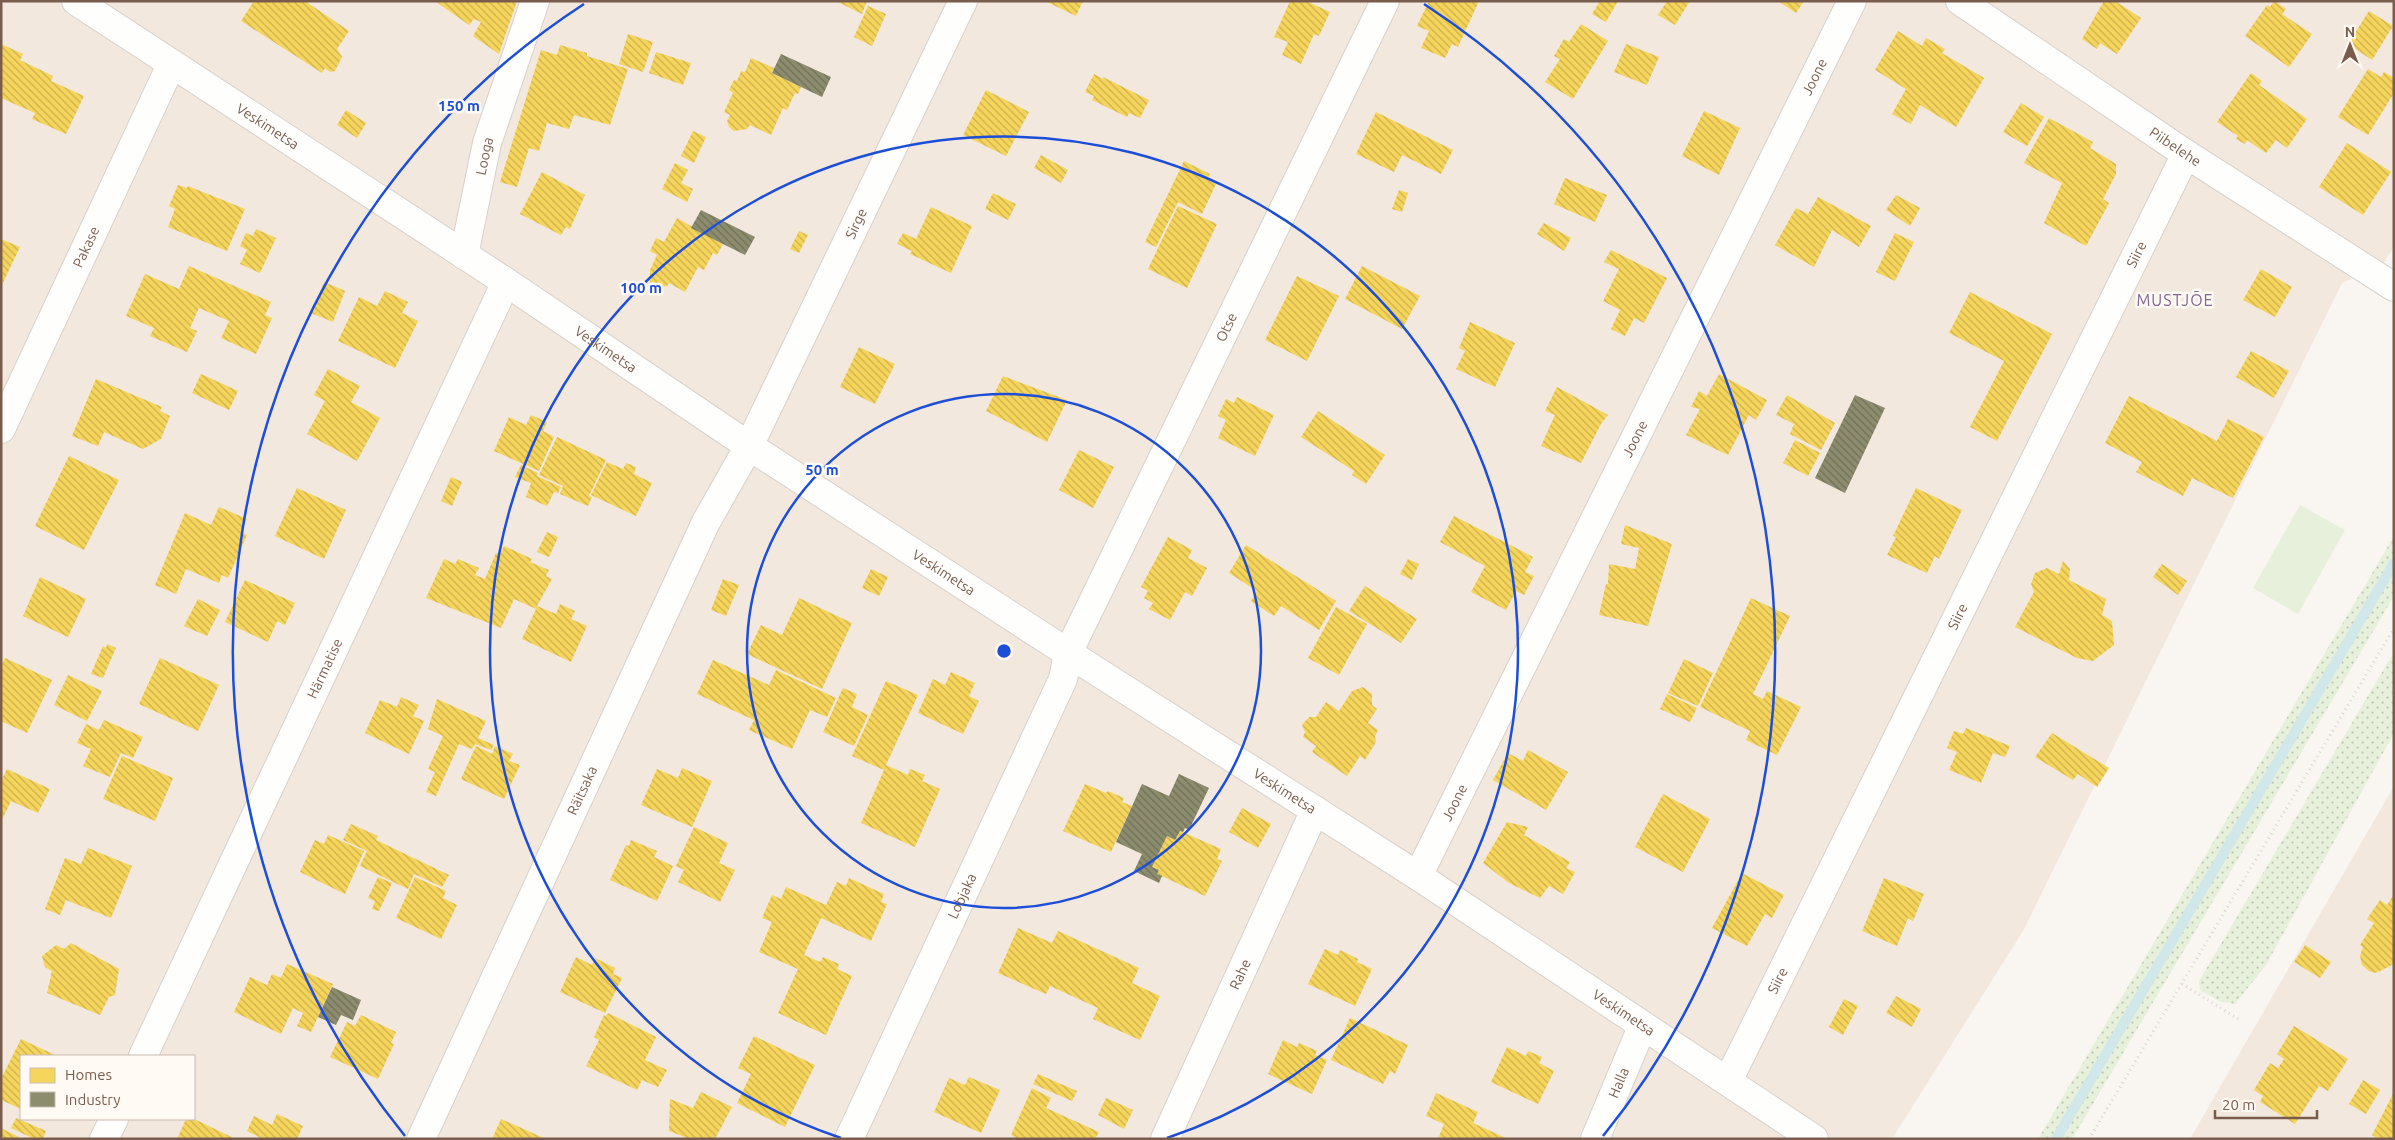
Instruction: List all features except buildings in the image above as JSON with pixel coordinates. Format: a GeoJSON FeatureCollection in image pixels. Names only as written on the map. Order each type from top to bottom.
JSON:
{"type":"FeatureCollection","features":[{"type":"Feature","properties":{"kind":"street","name":"Veskimetsa"},"geometry":{"type":"LineString","coordinates":[[76,1],[171,65],[506,282],[749,446],[1068,653],[1418,876],[1814,1139]]}},
{"type":"Feature","properties":{"kind":"street","name":"Looga"},"geometry":{"type":"LineString","coordinates":[[464,256],[487,143],[535,1]]}},
{"type":"Feature","properties":{"kind":"street","name":"Sirge"},"geometry":{"type":"LineString","coordinates":[[749,446],[963,1]]}},
{"type":"Feature","properties":{"kind":"street","name":"Otse"},"geometry":{"type":"LineString","coordinates":[[1068,653],[1385,1]]}},
{"type":"Feature","properties":{"kind":"street","name":"Joone"},"geometry":{"type":"LineString","coordinates":[[1418,876],[1852,1]]}},
{"type":"Feature","properties":{"kind":"street","name":"Piibelehe"},"geometry":{"type":"LineString","coordinates":[[1960,1],[2186,154],[2394,287]]}},
{"type":"Feature","properties":{"kind":"street","name":"Pakase"},"geometry":{"type":"LineString","coordinates":[[1,429],[171,65]]}},
{"type":"Feature","properties":{"kind":"street","name":"Siire"},"geometry":{"type":"LineString","coordinates":[[1728,1081],[2186,154]]}},
{"type":"Feature","properties":{"kind":"street","name":"Härmatise"},"geometry":{"type":"LineString","coordinates":[[143,1055],[423,455],[506,282]]}},
{"type":"Feature","properties":{"kind":"street","name":"Räitsaka"},"geometry":{"type":"LineString","coordinates":[[421,1139],[706,522],[749,446]]}},
{"type":"Feature","properties":{"kind":"street","name":"Lobjaka"},"geometry":{"type":"LineString","coordinates":[[849,1139],[1064,679],[1068,653]]}},
{"type":"Feature","properties":{"kind":"street","name":"Rahe"},"geometry":{"type":"LineString","coordinates":[[1165,1139],[1315,810]]}},
{"type":"Feature","properties":{"kind":"street","name":"Halla"},"geometry":{"type":"LineString","coordinates":[[1595,1139],[1642,1026]]}},
{"type":"Feature","properties":{"kind":"street"},"geometry":{"type":"LineString","coordinates":[[104,1139],[114,1120]]}},
{"type":"Feature","properties":{"kind":"path"},"geometry":{"type":"LineString","coordinates":[[2089,1139],[2394,628]]}},
{"type":"Feature","properties":{"kind":"path"},"geometry":{"type":"LineString","coordinates":[[2182,984],[2240,1020]]}},
{"type":"Feature","properties":{"kind":"shaded area"},"geometry":{"type":"Polygon","coordinates":[[[1,1],[2394,1],[2394,247],[2383,264],[2342,283],[2023,931],[1892,1139],[1,1139],[1,1]]]}},
{"type":"Feature","properties":{"kind":"shaded area"},"geometry":{"type":"Polygon","coordinates":[[[2394,786],[2394,1139],[2190,1139],[2394,786]]]}},
{"type":"Feature","properties":{"kind":"green space"},"geometry":{"type":"Polygon","coordinates":[[[2300,505],[2345,530],[2298,614],[2253,588],[2300,505]]]}},
{"type":"Feature","properties":{"kind":"green space"},"geometry":{"type":"Polygon","coordinates":[[[2394,536],[2394,596],[2072,1139],[2038,1139],[2394,536]]]}},
{"type":"Feature","properties":{"kind":"green space"},"geometry":{"type":"Polygon","coordinates":[[[2394,652],[2394,733],[2266,965],[2235,1004],[2219,1001],[2200,990],[2199,981],[2394,652]]]}},
{"type":"Feature","properties":{"kind":"waterway"},"geometry":{"type":"LineString","coordinates":[[2056,1139],[2394,563]]}},
{"type":"Feature","properties":{"kind":"district","name":"MUSTJÕE"},"geometry":{"type":"Point","coordinates":[2175,300]}}]}
